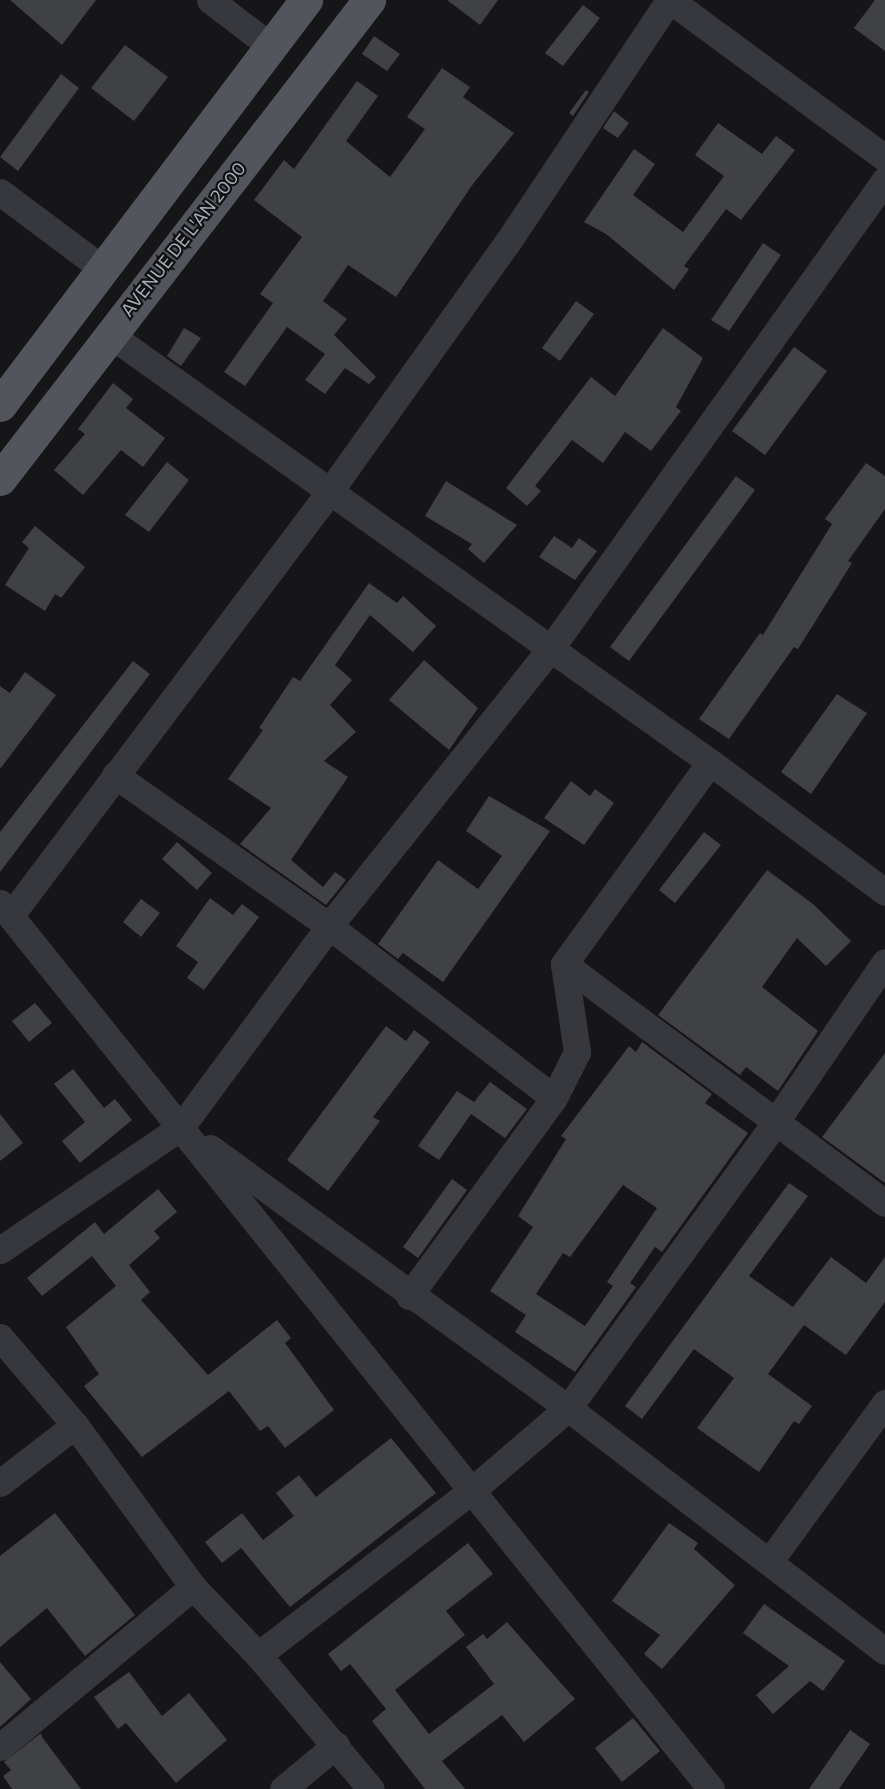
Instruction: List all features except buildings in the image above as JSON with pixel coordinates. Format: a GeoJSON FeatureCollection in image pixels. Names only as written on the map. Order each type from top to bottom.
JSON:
{"type":"FeatureCollection","features":[{"type":"Feature","properties":{"kind":"main road"},"geometry":{"type":"LineString","coordinates":[[0,405],[269,45],[306,0]]}},
{"type":"Feature","properties":{"kind":"main road","name":"AVENUE DE L'AN 2000"},"geometry":{"type":"LineString","coordinates":[[0,479],[109,334],[369,0]]}},
{"type":"Feature","properties":{"kind":"street"},"geometry":{"type":"LineString","coordinates":[[210,0],[269,45]]}},
{"type":"Feature","properties":{"kind":"street"},"geometry":{"type":"LineString","coordinates":[[711,1789],[651,1710],[470,1492],[5,909],[115,775],[330,491],[513,234],[670,0],[885,158]]}},
{"type":"Feature","properties":{"kind":"street"},"geometry":{"type":"LineString","coordinates":[[0,1250],[181,1127],[329,926],[551,648],[885,180]]}},
{"type":"Feature","properties":{"kind":"street"},"geometry":{"type":"LineString","coordinates":[[0,192],[103,269]]}},
{"type":"Feature","properties":{"kind":"street"},"geometry":{"type":"LineString","coordinates":[[109,334],[710,762],[885,892]]}},
{"type":"Feature","properties":{"kind":"street"},"geometry":{"type":"LineString","coordinates":[[409,1296],[554,1098],[578,1052],[564,964],[710,762]]}},
{"type":"Feature","properties":{"kind":"street"},"geometry":{"type":"LineString","coordinates":[[115,775],[329,926],[554,1098]]}},
{"type":"Feature","properties":{"kind":"street"},"geometry":{"type":"LineString","coordinates":[[258,1654],[470,1492],[568,1408],[774,1124],[885,962]]}},
{"type":"Feature","properties":{"kind":"street"},"geometry":{"type":"LineString","coordinates":[[564,964],[774,1124],[885,1203]]}},
{"type":"Feature","properties":{"kind":"street"},"geometry":{"type":"LineString","coordinates":[[181,1127],[409,1296],[568,1408],[885,1651]]}},
{"type":"Feature","properties":{"kind":"street"},"geometry":{"type":"LineString","coordinates":[[0,1337],[75,1425],[193,1587],[258,1654],[336,1744],[371,1789]]}},
{"type":"Feature","properties":{"kind":"street"},"geometry":{"type":"LineString","coordinates":[[769,1562],[885,1402]]}},
{"type":"Feature","properties":{"kind":"street"},"geometry":{"type":"LineString","coordinates":[[0,1483],[75,1425]]}},
{"type":"Feature","properties":{"kind":"street"},"geometry":{"type":"LineString","coordinates":[[0,1747],[193,1587]]}},
{"type":"Feature","properties":{"kind":"street"},"geometry":{"type":"LineString","coordinates":[[283,1789],[336,1744]]}}]}
